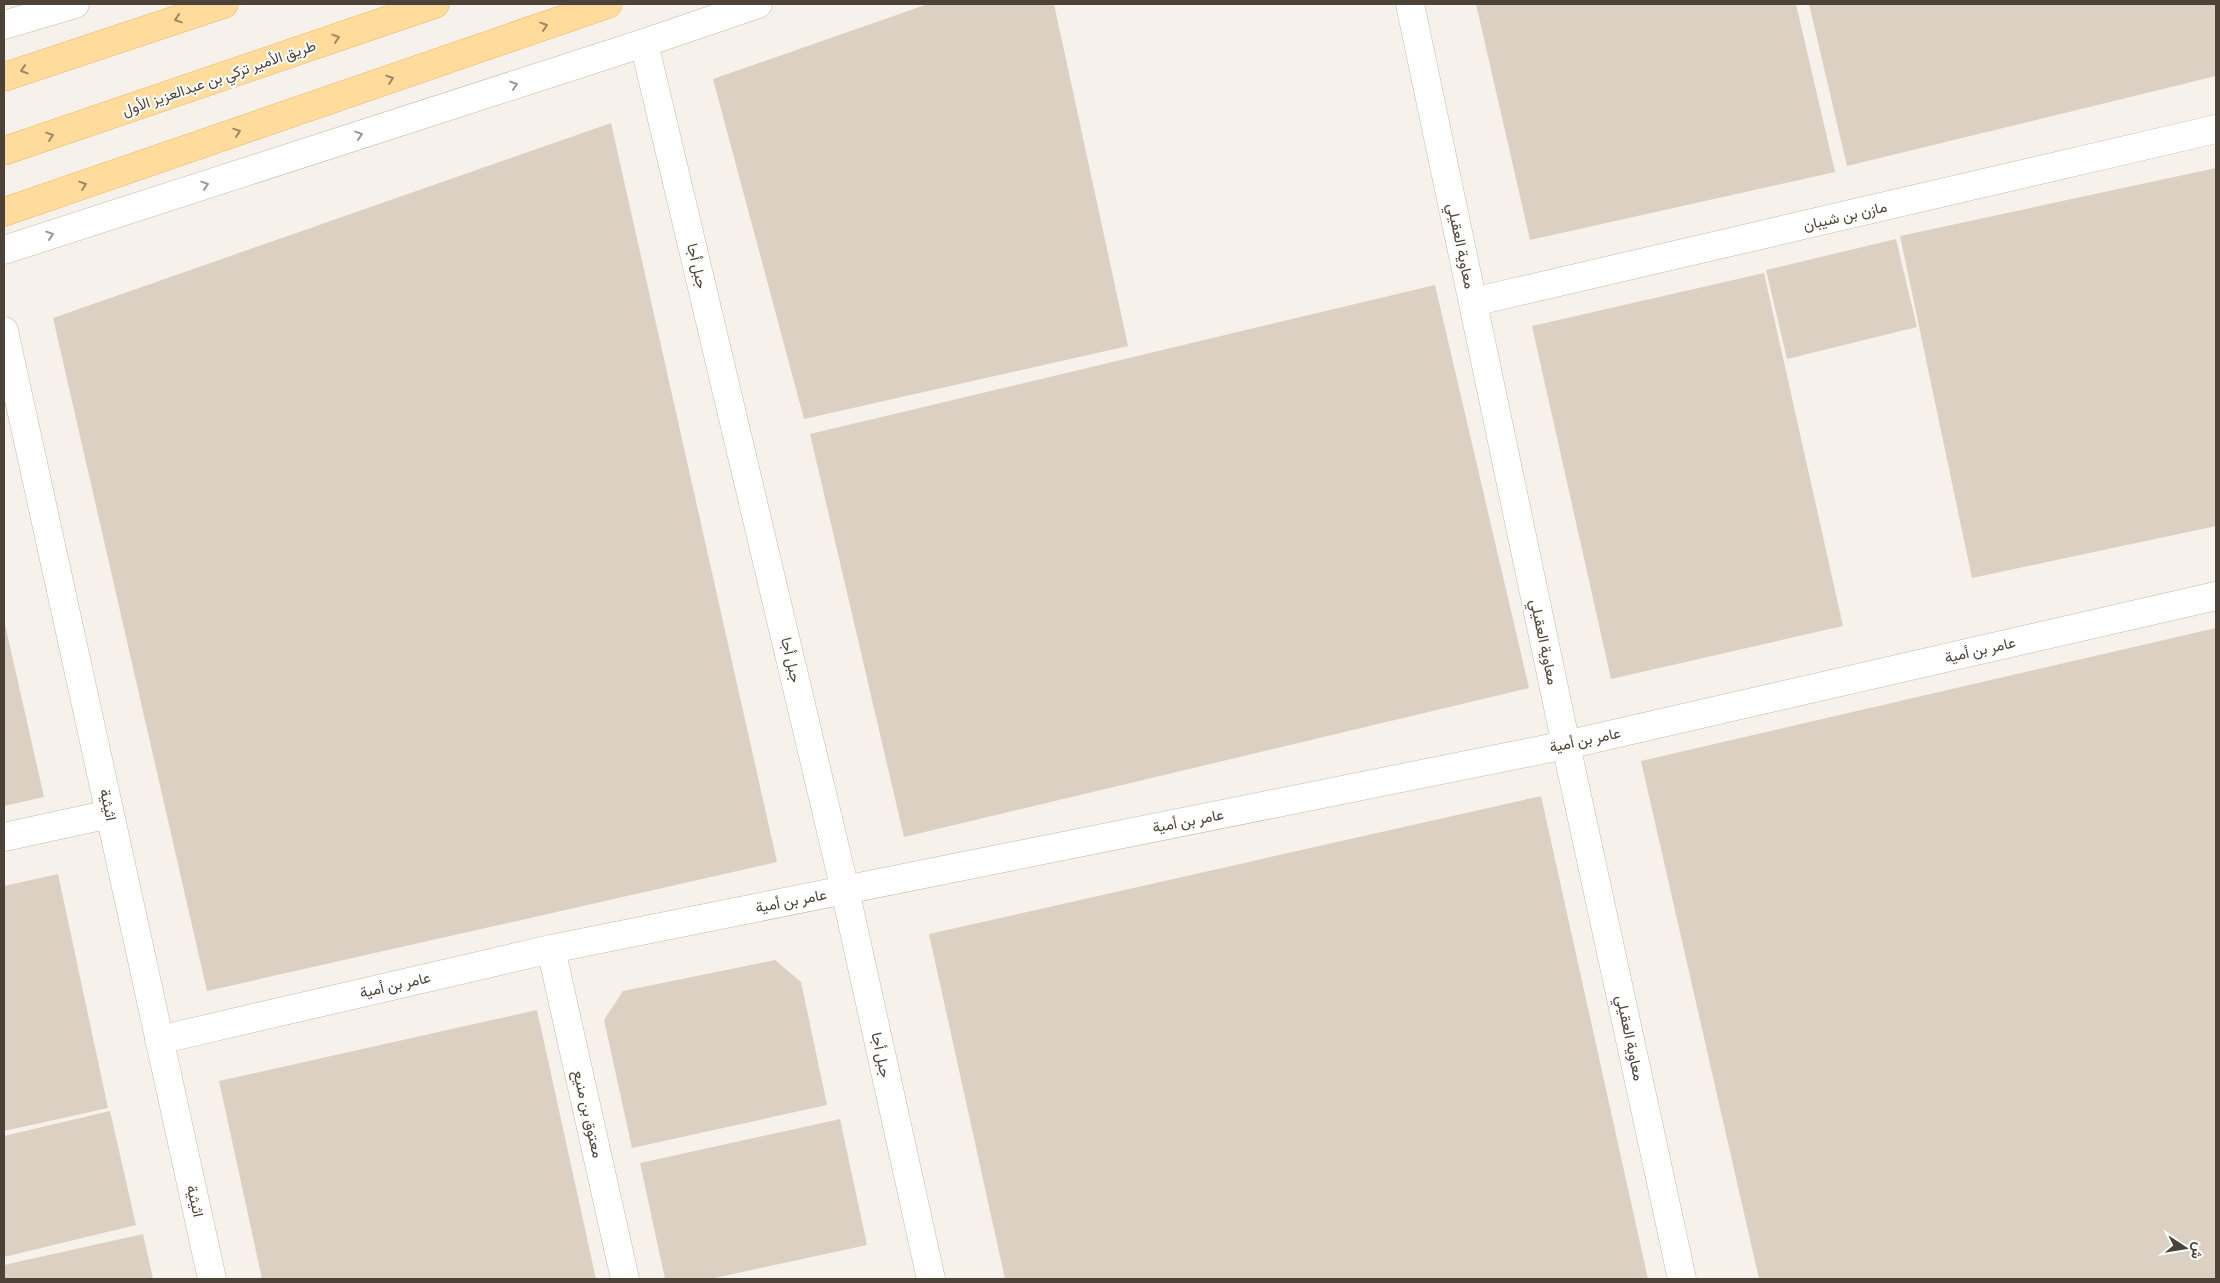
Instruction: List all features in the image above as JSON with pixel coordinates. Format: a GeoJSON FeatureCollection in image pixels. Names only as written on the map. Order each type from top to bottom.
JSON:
{"type":"FeatureCollection","features":[{"type":"Feature","properties":{"kind":"main road"},"geometry":{"type":"LineString","coordinates":[[4,77],[224,4]]}},
{"type":"Feature","properties":{"kind":"main road","name":"طريق الأمير تركي بن عبدالعزيز الأول"},"geometry":{"type":"LineString","coordinates":[[4,152],[435,4]]}},
{"type":"Feature","properties":{"kind":"main road"},"geometry":{"type":"LineString","coordinates":[[4,212],[608,4]]}},
{"type":"Feature","properties":{"kind":"street"},"geometry":{"type":"LineString","coordinates":[[4,25],[75,4]]}},
{"type":"Feature","properties":{"kind":"street"},"geometry":{"type":"LineString","coordinates":[[4,250],[644,43],[758,4]]}},
{"type":"Feature","properties":{"kind":"street","name":"معاوية العقيلي"},"geometry":{"type":"LineString","coordinates":[[1410,4],[1566,745],[1682,1279]]}},
{"type":"Feature","properties":{"kind":"street","name":"جبل أجا"},"geometry":{"type":"LineString","coordinates":[[644,43],[845,890],[931,1279]]}},
{"type":"Feature","properties":{"kind":"street","name":"مازن بن شيبان"},"geometry":{"type":"LineString","coordinates":[[1473,302],[2216,130]]}},
{"type":"Feature","properties":{"kind":"street","name":"اثيثية"},"geometry":{"type":"LineString","coordinates":[[4,331],[212,1279]]}},
{"type":"Feature","properties":{"kind":"street","name":"عامر بن أمية"},"geometry":{"type":"LineString","coordinates":[[159,1040],[551,949],[1566,745],[2216,596]]}},
{"type":"Feature","properties":{"kind":"street"},"geometry":{"type":"LineString","coordinates":[[4,837],[110,814]]}},
{"type":"Feature","properties":{"kind":"street","name":"معتوق بن منيع"},"geometry":{"type":"LineString","coordinates":[[551,949],[626,1279]]}},
{"type":"Feature","properties":{"kind":"building"},"geometry":{"type":"Polygon","coordinates":[[[928,4],[1054,4],[1128,346],[804,419],[713,79],[928,4]]]}},
{"type":"Feature","properties":{"kind":"building"},"geometry":{"type":"Polygon","coordinates":[[[1476,4],[1796,4],[1835,172],[1530,240],[1476,4]]]}},
{"type":"Feature","properties":{"kind":"building"},"geometry":{"type":"Polygon","coordinates":[[[1809,4],[2216,4],[2216,76],[1847,166],[1809,4]]]}},
{"type":"Feature","properties":{"kind":"building"},"geometry":{"type":"Polygon","coordinates":[[[611,123],[777,862],[207,991],[53,318],[611,123]]]}},
{"type":"Feature","properties":{"kind":"building"},"geometry":{"type":"Polygon","coordinates":[[[2216,168],[2216,526],[1972,578],[1900,236],[2216,168]]]}},
{"type":"Feature","properties":{"kind":"building"},"geometry":{"type":"Polygon","coordinates":[[[1896,239],[1917,327],[1787,359],[1766,270],[1896,239]]]}},
{"type":"Feature","properties":{"kind":"building"},"geometry":{"type":"Polygon","coordinates":[[[1764,273],[1843,626],[1611,679],[1532,326],[1764,273]]]}},
{"type":"Feature","properties":{"kind":"building"},"geometry":{"type":"Polygon","coordinates":[[[1435,285],[1529,688],[904,837],[810,434],[1435,285]]]}},
{"type":"Feature","properties":{"kind":"building"},"geometry":{"type":"Polygon","coordinates":[[[4,620],[44,797],[4,806],[4,620]]]}},
{"type":"Feature","properties":{"kind":"building"},"geometry":{"type":"Polygon","coordinates":[[[2216,628],[2216,1279],[1759,1279],[1641,761],[2216,628]]]}},
{"type":"Feature","properties":{"kind":"building"},"geometry":{"type":"Polygon","coordinates":[[[1541,796],[1648,1279],[1005,1279],[929,934],[1541,796]]]}},
{"type":"Feature","properties":{"kind":"building"},"geometry":{"type":"Polygon","coordinates":[[[58,874],[108,1108],[4,1131],[4,886],[58,874]]]}},
{"type":"Feature","properties":{"kind":"building"},"geometry":{"type":"Polygon","coordinates":[[[775,960],[801,982],[827,1105],[632,1148],[604,1020],[623,991],[775,960]]]}},
{"type":"Feature","properties":{"kind":"building"},"geometry":{"type":"Polygon","coordinates":[[[537,1010],[596,1279],[262,1279],[219,1081],[537,1010]]]}},
{"type":"Feature","properties":{"kind":"building"},"geometry":{"type":"Polygon","coordinates":[[[110,1111],[136,1225],[4,1257],[4,1136],[110,1111]]]}},
{"type":"Feature","properties":{"kind":"building"},"geometry":{"type":"Polygon","coordinates":[[[840,1119],[867,1245],[710,1279],[665,1279],[640,1163],[840,1119]]]}},
{"type":"Feature","properties":{"kind":"building"},"geometry":{"type":"Polygon","coordinates":[[[143,1234],[153,1279],[4,1279],[4,1265],[143,1234]]]}}]}
